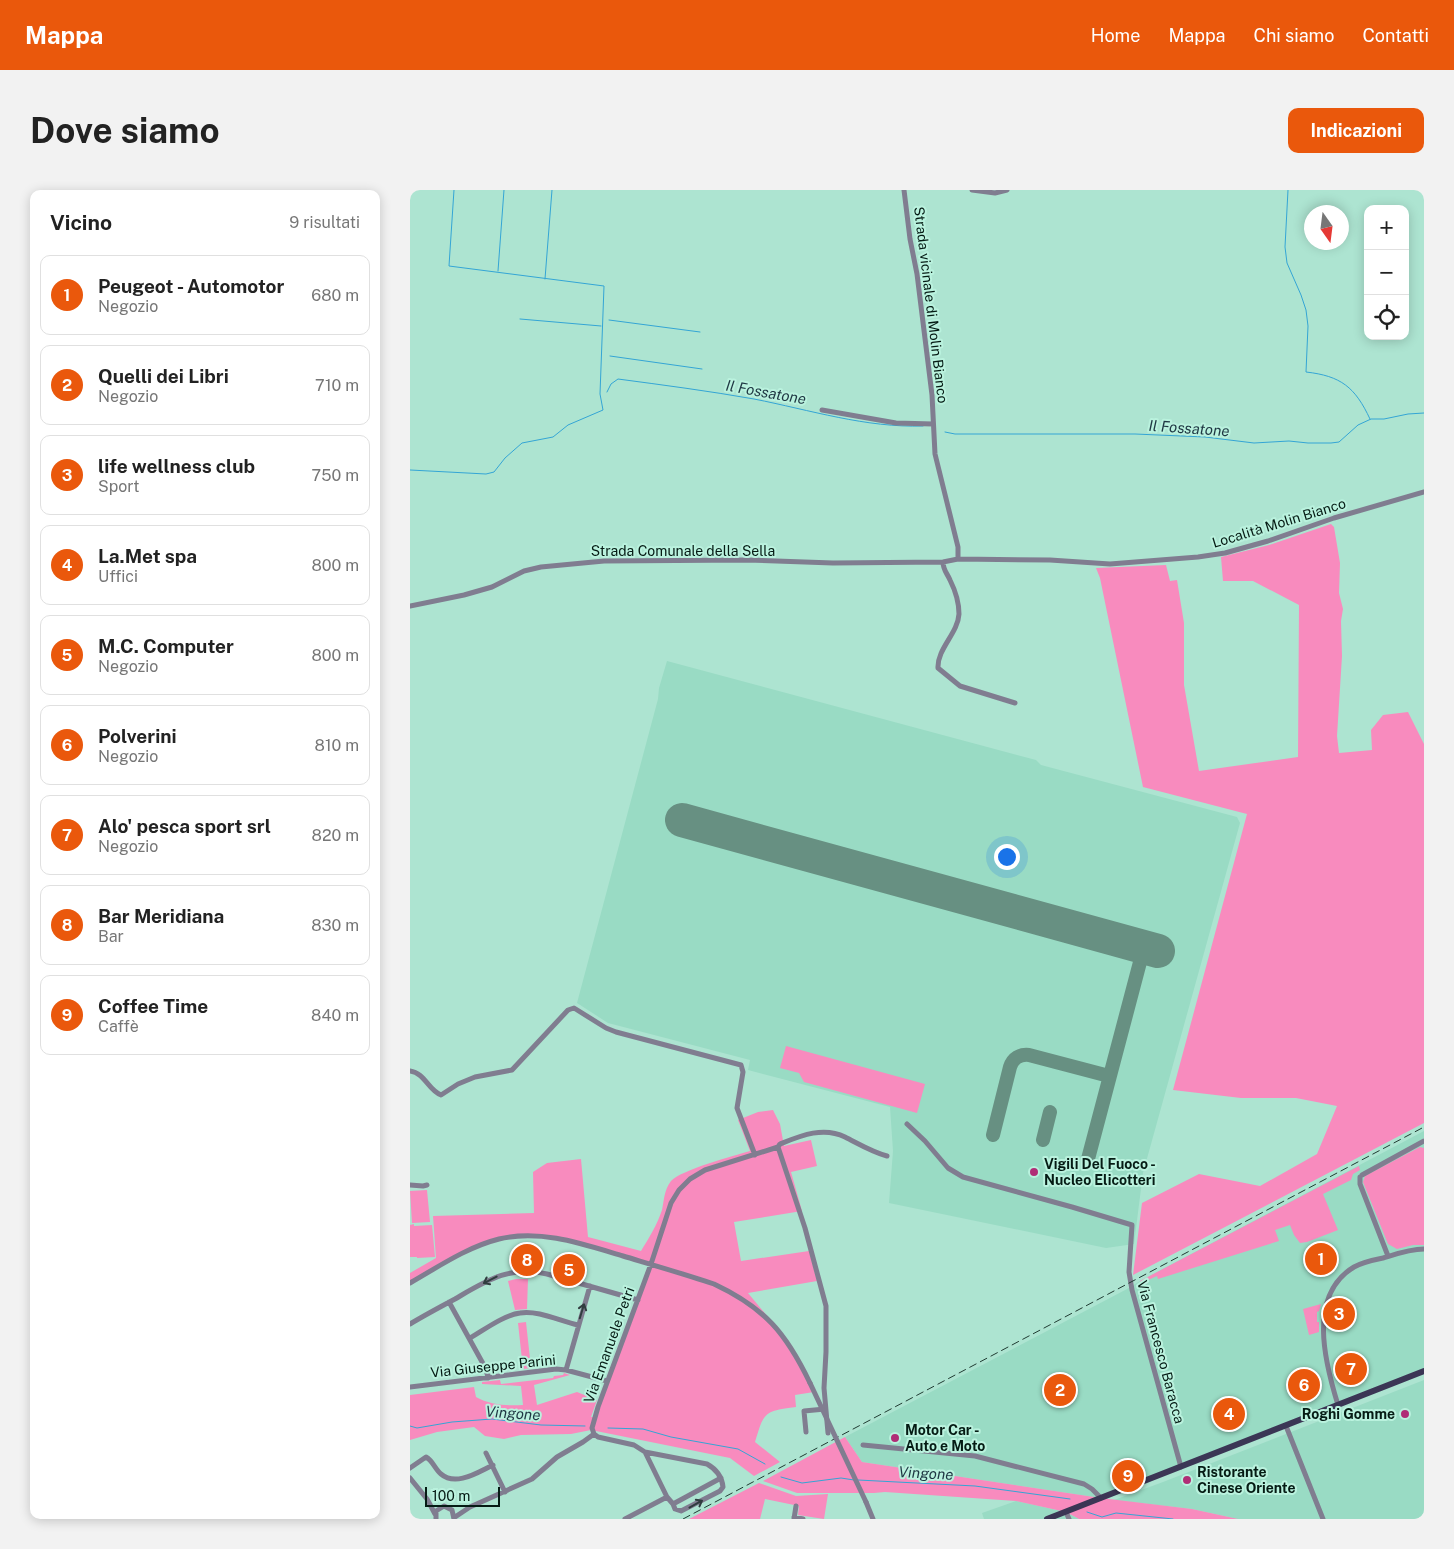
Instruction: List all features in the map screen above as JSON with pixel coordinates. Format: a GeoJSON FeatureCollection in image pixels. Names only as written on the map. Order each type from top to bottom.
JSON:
{"type":"FeatureCollection","features":[{"type":"Feature","properties":{"kind":"main road"},"geometry":{"type":"LineString","coordinates":[[1047,1519],[1424,1371]]}},
{"type":"Feature","properties":{"kind":"street","name":"Strada vicinale di Molin Bianco"},"geometry":{"type":"LineString","coordinates":[[904,190],[932,395],[935,454],[958,547],[958,559]]}},
{"type":"Feature","properties":{"kind":"street"},"geometry":{"type":"LineString","coordinates":[[972,190],[995,193],[1007,190]]}},
{"type":"Feature","properties":{"kind":"street","name":"Strada vicinale di Molin Bianco"},"geometry":{"type":"LineString","coordinates":[[822,410],[896,423],[934,424]]}},
{"type":"Feature","properties":{"kind":"street","name":"Località Molin Bianco"},"geometry":{"type":"LineString","coordinates":[[958,559],[1050,560],[1110,564],[1198,557],[1268,541],[1334,518],[1424,492]]}},
{"type":"Feature","properties":{"kind":"street","name":"Strada Comunale della Sella"},"geometry":{"type":"LineString","coordinates":[[412,606],[492,587],[532,569],[604,561],[747,560],[833,563],[943,562],[958,559]]}},
{"type":"Feature","properties":{"kind":"street"},"geometry":{"type":"LineString","coordinates":[[943,562],[943,569],[954,590],[959,616],[955,629],[940,658],[938,668],[960,686],[1015,703]]}},
{"type":"Feature","properties":{"kind":"street"},"geometry":{"type":"LineString","coordinates":[[410,1071],[422,1076],[436,1093],[441,1095],[458,1084],[474,1077],[512,1070],[568,1010],[574,1008],[616,1032],[741,1065],[743,1072],[737,1108],[755,1155]]}},
{"type":"Feature","properties":{"kind":"street","name":"Via Francesco Baracca"},"geometry":{"type":"LineString","coordinates":[[907,1124],[925,1141],[948,1168],[963,1177],[1082,1209],[1132,1225],[1129,1272],[1132,1290],[1181,1467]]}},
{"type":"Feature","properties":{"kind":"street","name":"Via Emanuele Petri"},"geometry":{"type":"LineString","coordinates":[[594,1434],[592,1428],[594,1418],[651,1264],[671,1203],[679,1190],[690,1179],[704,1170],[778,1147],[780,1144],[800,1136],[828,1132],[842,1136],[877,1154],[887,1156]]}},
{"type":"Feature","properties":{"kind":"street"},"geometry":{"type":"LineString","coordinates":[[1388,1256],[1360,1184],[1361,1176],[1424,1141]]}},
{"type":"Feature","properties":{"kind":"street"},"geometry":{"type":"LineString","coordinates":[[778,1147],[805,1228],[826,1306],[824,1388],[828,1434]]}},
{"type":"Feature","properties":{"kind":"street"},"geometry":{"type":"LineString","coordinates":[[410,1185],[427,1185]]}},
{"type":"Feature","properties":{"kind":"street"},"geometry":{"type":"LineString","coordinates":[[410,1283],[481,1245],[499,1239],[528,1236],[555,1238],[580,1243],[714,1284],[750,1303],[773,1323],[788,1341],[810,1383],[873,1519]]}},
{"type":"Feature","properties":{"kind":"street"},"geometry":{"type":"LineString","coordinates":[[1338,1405],[1327,1357],[1324,1318],[1326,1304],[1334,1288],[1351,1269],[1366,1262],[1424,1249]]}},
{"type":"Feature","properties":{"kind":"street"},"geometry":{"type":"LineString","coordinates":[[410,1324],[493,1278],[517,1271],[540,1272],[638,1300]]}},
{"type":"Feature","properties":{"kind":"street"},"geometry":{"type":"LineString","coordinates":[[566,1370],[590,1286]]}},
{"type":"Feature","properties":{"kind":"street"},"geometry":{"type":"LineString","coordinates":[[450,1302],[486,1368],[488,1378]]}},
{"type":"Feature","properties":{"kind":"street"},"geometry":{"type":"LineString","coordinates":[[470,1338],[508,1317],[521,1313],[537,1314],[578,1326]]}},
{"type":"Feature","properties":{"kind":"street","name":"Via Giuseppe Parini"},"geometry":{"type":"LineString","coordinates":[[411,1385],[556,1369],[607,1381]]}},
{"type":"Feature","properties":{"kind":"street"},"geometry":{"type":"LineString","coordinates":[[806,1432],[804,1411],[826,1410]]}},
{"type":"Feature","properties":{"kind":"street"},"geometry":{"type":"LineString","coordinates":[[1286,1426],[1323,1519]]}},
{"type":"Feature","properties":{"kind":"street"},"geometry":{"type":"LineString","coordinates":[[427,1499],[441,1507],[447,1506],[452,1510],[454,1518],[470,1507],[532,1479],[557,1457],[594,1434],[598,1437],[634,1445],[645,1452],[707,1464],[716,1469],[723,1487],[720,1491],[688,1509],[681,1511],[674,1509],[645,1452]]}},
{"type":"Feature","properties":{"kind":"street"},"geometry":{"type":"LineString","coordinates":[[863,1445],[975,1456],[1084,1484],[1098,1494],[1098,1499]]}},
{"type":"Feature","properties":{"kind":"street"},"geometry":{"type":"LineString","coordinates":[[486,1453],[505,1492]]}},
{"type":"Feature","properties":{"kind":"street"},"geometry":{"type":"LineString","coordinates":[[410,1468],[426,1456],[440,1474],[452,1479],[460,1479],[493,1465]]}},
{"type":"Feature","properties":{"kind":"street"},"geometry":{"type":"LineString","coordinates":[[410,1478],[427,1499],[436,1517]]}},
{"type":"Feature","properties":{"kind":"street"},"geometry":{"type":"LineString","coordinates":[[672,1504],[721,1478]]}},
{"type":"Feature","properties":{"kind":"street"},"geometry":{"type":"LineString","coordinates":[[625,1519],[667,1497]]}},
{"type":"Feature","properties":{"kind":"street"},"geometry":{"type":"LineString","coordinates":[[796,1506],[794,1518],[803,1519]]}},
{"type":"Feature","properties":{"kind":"street"},"geometry":{"type":"LineString","coordinates":[[436,1517],[441,1507]]}},
{"type":"Feature","properties":{"kind":"street"},"geometry":{"type":"LineString","coordinates":[[452,1510],[470,1507]]}},
{"type":"Feature","properties":{"kind":"street"},"geometry":{"type":"LineString","coordinates":[[1067,1511],[1069,1519]]}},
{"type":"Feature","properties":{"kind":"shaded area"},"geometry":{"type":"Polygon","coordinates":[[[1331,524],[1334,527],[1340,563],[1339,593],[1343,609],[1337,736],[1339,753],[1372,750],[1371,730],[1383,715],[1408,712],[1424,744],[1424,1123],[1133,1275],[1142,1203],[1199,1174],[1260,1186],[1317,1154],[1337,1106],[1296,1098],[1241,1098],[1173,1090],[1247,814],[1143,787],[1100,578],[1096,568],[1166,565],[1170,581],[1177,580],[1184,623],[1184,685],[1199,771],[1298,757],[1299,605],[1253,581],[1223,581],[1221,557],[1269,545],[1331,524]]]}},
{"type":"Feature","properties":{"kind":"shaded area"},"geometry":{"type":"Polygon","coordinates":[[[667,661],[1036,760],[1041,765],[1237,817],[1240,823],[1143,1173],[1134,1244],[1106,1248],[889,1203],[893,1151],[890,1107],[748,1070],[750,1060],[608,1023],[577,1003],[667,661]]]}},
{"type":"Feature","properties":{"kind":"shaded area"},"geometry":{"type":"Polygon","coordinates":[[[786,1046],[925,1084],[917,1113],[804,1082],[799,1073],[780,1068],[786,1046]]]}},
{"type":"Feature","properties":{"kind":"shaded area"},"geometry":{"type":"Polygon","coordinates":[[[773,1110],[780,1124],[784,1146],[811,1140],[817,1166],[791,1172],[802,1211],[734,1222],[741,1261],[809,1251],[817,1281],[748,1293],[788,1341],[814,1392],[795,1395],[796,1407],[771,1412],[763,1419],[755,1442],[780,1462],[754,1476],[730,1458],[591,1430],[571,1434],[521,1435],[504,1439],[485,1436],[474,1427],[437,1432],[410,1440],[410,1395],[474,1387],[476,1397],[487,1402],[523,1405],[521,1386],[482,1384],[482,1382],[500,1380],[501,1384],[553,1378],[564,1373],[570,1375],[534,1385],[537,1405],[577,1392],[597,1400],[591,1417],[594,1417],[651,1264],[555,1238],[513,1237],[480,1246],[410,1283],[410,1273],[436,1258],[433,1216],[534,1213],[533,1172],[547,1163],[581,1159],[588,1237],[641,1251],[658,1221],[671,1181],[685,1172],[750,1151],[738,1120],[758,1112],[773,1110]]]}},
{"type":"Feature","properties":{"kind":"shaded area"},"geometry":{"type":"Polygon","coordinates":[[[1424,1131],[1424,1371],[1101,1498],[862,1462],[845,1437],[1127,1289],[1424,1131]]]}},
{"type":"Feature","properties":{"kind":"shaded area"},"geometry":{"type":"Polygon","coordinates":[[[1420,1147],[1424,1148],[1424,1245],[1413,1245],[1397,1249],[1388,1244],[1363,1182],[1365,1176],[1420,1147]]]}},
{"type":"Feature","properties":{"kind":"shaded area"},"geometry":{"type":"Polygon","coordinates":[[[1359,1166],[1360,1170],[1353,1174],[1351,1180],[1323,1194],[1338,1230],[1300,1243],[1290,1225],[1275,1230],[1279,1241],[1158,1279],[1157,1276],[1142,1285],[1140,1281],[1359,1166]]]}},
{"type":"Feature","properties":{"kind":"shaded area"},"geometry":{"type":"Polygon","coordinates":[[[427,1190],[430,1222],[412,1223],[410,1191],[427,1190]]]}},
{"type":"Feature","properties":{"kind":"shaded area"},"geometry":{"type":"Polygon","coordinates":[[[414,1224],[414,1226],[432,1225],[435,1257],[410,1257],[410,1225],[414,1224]]]}},
{"type":"Feature","properties":{"kind":"shaded area"},"geometry":{"type":"Polygon","coordinates":[[[528,1279],[527,1309],[515,1310],[508,1281],[528,1279]]]}},
{"type":"Feature","properties":{"kind":"shaded area"},"geometry":{"type":"Polygon","coordinates":[[[1321,1304],[1317,1312],[1319,1332],[1309,1335],[1303,1309],[1321,1304]]]}},
{"type":"Feature","properties":{"kind":"shaded area"},"geometry":{"type":"Polygon","coordinates":[[[526,1322],[531,1368],[523,1369],[518,1323],[526,1322]]]}},
{"type":"Feature","properties":{"kind":"shaded area"},"geometry":{"type":"Polygon","coordinates":[[[1424,1380],[1424,1519],[1238,1519],[1192,1509],[1114,1500],[1163,1482],[1424,1380]]]}},
{"type":"Feature","properties":{"kind":"shaded area"},"geometry":{"type":"Polygon","coordinates":[[[845,1437],[862,1462],[1101,1498],[1192,1509],[1238,1519],[1079,1519],[1066,1512],[1016,1501],[885,1492],[797,1493],[763,1481],[845,1437]]]}},
{"type":"Feature","properties":{"kind":"shaded area"},"geometry":{"type":"Polygon","coordinates":[[[759,1483],[796,1496],[828,1494],[824,1519],[798,1515],[799,1506],[765,1499],[760,1519],[689,1519],[759,1483]]]}},
{"type":"Feature","properties":{"kind":"shaded area"},"geometry":{"type":"Polygon","coordinates":[[[1016,1501],[1066,1512],[1079,1519],[984,1519],[982,1513],[1016,1501]]]}},
{"type":"Feature","properties":{"kind":"waterway"},"geometry":{"type":"LineString","coordinates":[[410,470],[486,474],[494,472],[505,458],[522,443],[553,437],[568,425],[603,410],[600,394],[604,286],[449,266],[454,190]]}},
{"type":"Feature","properties":{"kind":"waterway"},"geometry":{"type":"LineString","coordinates":[[498,271],[504,190]]}},
{"type":"Feature","properties":{"kind":"waterway"},"geometry":{"type":"LineString","coordinates":[[545,279],[552,190]]}},
{"type":"Feature","properties":{"kind":"waterway"},"geometry":{"type":"LineString","coordinates":[[1288,190],[1285,247],[1287,263],[1306,310],[1308,326],[1306,372],[1329,377],[1346,385],[1359,399],[1370,419]]}},
{"type":"Feature","properties":{"kind":"waterway"},"geometry":{"type":"LineString","coordinates":[[520,319],[601,326]]}},
{"type":"Feature","properties":{"kind":"waterway"},"geometry":{"type":"LineString","coordinates":[[609,320],[700,332]]}},
{"type":"Feature","properties":{"kind":"waterway"},"geometry":{"type":"LineString","coordinates":[[610,356],[702,369]]}},
{"type":"Feature","properties":{"kind":"waterway","name":"Il Fossatone"},"geometry":{"type":"LineString","coordinates":[[607,392],[611,384],[618,379],[754,399],[859,421],[902,426],[923,426]]}},
{"type":"Feature","properties":{"kind":"waterway","name":"Il Fossatone"},"geometry":{"type":"LineString","coordinates":[[945,432],[955,434],[1135,434],[1205,437],[1254,443],[1289,441],[1331,443],[1339,442],[1358,425],[1371,419],[1424,413]]}},
{"type":"Feature","properties":{"kind":"waterway","name":"Vingone"},"geometry":{"type":"LineString","coordinates":[[410,1426],[417,1428],[452,1422],[492,1419],[541,1425],[585,1426]]}},
{"type":"Feature","properties":{"kind":"waterway","name":"Vingone"},"geometry":{"type":"LineString","coordinates":[[608,1428],[643,1429],[671,1437],[738,1449],[765,1464]]}},
{"type":"Feature","properties":{"kind":"waterway","name":"Vingone"},"geometry":{"type":"LineString","coordinates":[[781,1477],[802,1483],[841,1478],[854,1480]]}},
{"type":"Feature","properties":{"kind":"waterway","name":"Vingone"},"geometry":{"type":"LineString","coordinates":[[858,1480],[975,1486],[1070,1499]]}},
{"type":"Feature","properties":{"kind":"waterway"},"geometry":{"type":"LineString","coordinates":[[1087,1512],[1102,1517],[1116,1513],[1173,1519]]}},
{"type":"Feature","properties":{"kind":"taxiway"},"geometry":{"type":"LineString","coordinates":[[1088,1159],[1144,947]]}},
{"type":"Feature","properties":{"kind":"taxiway"},"geometry":{"type":"LineString","coordinates":[[993,1135],[1010,1067],[1017,1057],[1029,1055],[1109,1076]]}},
{"type":"Feature","properties":{"kind":"taxiway"},"geometry":{"type":"LineString","coordinates":[[1043,1140],[1050,1112]]}},
{"type":"Feature","properties":{"kind":"runway"},"geometry":{"type":"LineString","coordinates":[[682,820],[1158,951]]}},
{"type":"Feature","properties":{"kind":"railway"},"geometry":{"type":"LineString","coordinates":[[683,1519],[1424,1127]]}},
{"type":"Feature","properties":{"kind":"place","name":"Vigili Del Fuoco - Nucleo Elicotteri"},"geometry":{"type":"Point","coordinates":[1034,1172]}},
{"type":"Feature","properties":{"kind":"place","name":"Peugeot - Automotor"},"geometry":{"type":"Point","coordinates":[1321,1259]}},
{"type":"Feature","properties":{"kind":"place","name":"Bar Meridiana"},"geometry":{"type":"Point","coordinates":[527,1260]}},
{"type":"Feature","properties":{"kind":"place","name":"M.C. Computer"},"geometry":{"type":"Point","coordinates":[569,1270]}},
{"type":"Feature","properties":{"kind":"place","name":"life wellness club"},"geometry":{"type":"Point","coordinates":[1339,1314]}},
{"type":"Feature","properties":{"kind":"place","name":"Alo' pesca sport srl"},"geometry":{"type":"Point","coordinates":[1351,1369]}},
{"type":"Feature","properties":{"kind":"place","name":"Polverini"},"geometry":{"type":"Point","coordinates":[1304,1385]}},
{"type":"Feature","properties":{"kind":"place","name":"Quelli dei Libri"},"geometry":{"type":"Point","coordinates":[1060,1390]}},
{"type":"Feature","properties":{"kind":"place","name":"La.Met spa"},"geometry":{"type":"Point","coordinates":[1229,1414]}},
{"type":"Feature","properties":{"kind":"place","name":"Roghi Gomme"},"geometry":{"type":"Point","coordinates":[1405,1414]}},
{"type":"Feature","properties":{"kind":"place","name":"Motor Car - Auto e Moto"},"geometry":{"type":"Point","coordinates":[895,1438]}},
{"type":"Feature","properties":{"kind":"place","name":"Coffee Time"},"geometry":{"type":"Point","coordinates":[1128,1476]}},
{"type":"Feature","properties":{"kind":"place","name":"Ristorante Cinese Oriente"},"geometry":{"type":"Point","coordinates":[1187,1480]}}]}
